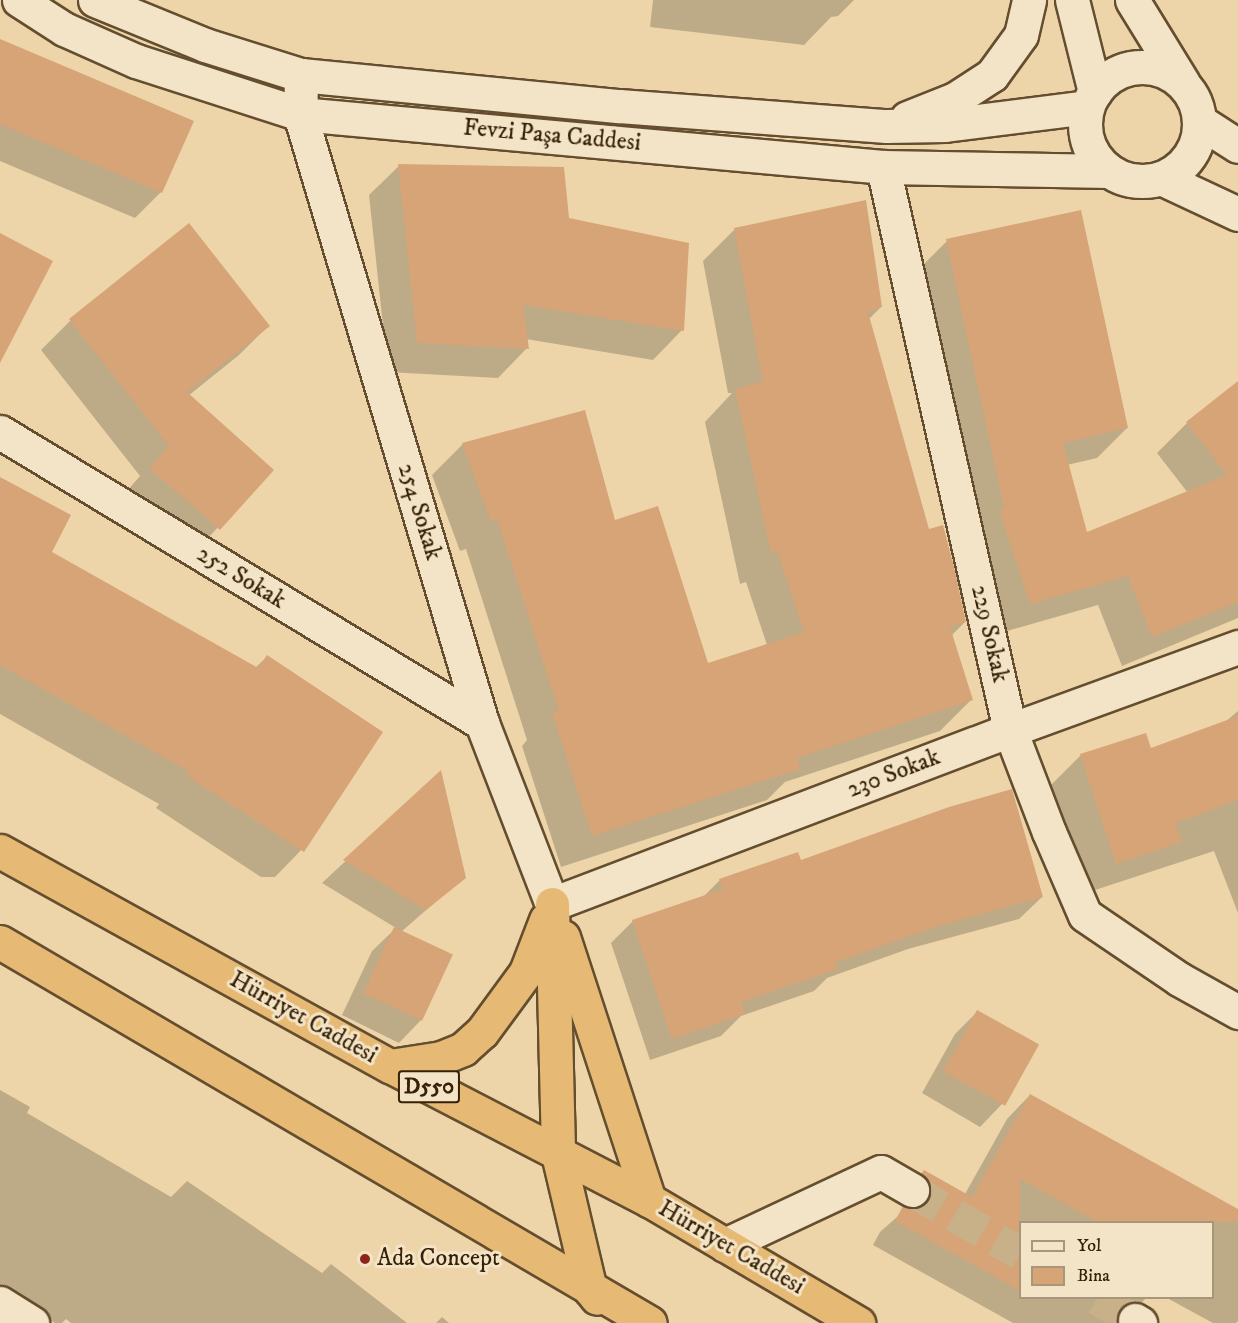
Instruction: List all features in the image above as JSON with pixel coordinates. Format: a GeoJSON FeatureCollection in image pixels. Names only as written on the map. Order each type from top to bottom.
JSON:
{"type":"FeatureCollection","features":[{"type":"Feature","properties":{"kind":"highway","name":"Hürriyet Caddesi"},"geometry":{"type":"LineString","coordinates":[[0,851],[390,1066],[649,1200],[725,1245],[817,1310],[858,1323]]}},
{"type":"Feature","properties":{"kind":"highway"},"geometry":{"type":"LineString","coordinates":[[390,1066],[441,1058],[463,1049],[482,1032],[526,972],[552,904]]}},
{"type":"Feature","properties":{"kind":"highway"},"geometry":{"type":"LineString","coordinates":[[552,904],[558,1154],[590,1289],[615,1323]]}},
{"type":"Feature","properties":{"kind":"highway"},"geometry":{"type":"LineString","coordinates":[[552,904],[649,1200]]}},
{"type":"Feature","properties":{"kind":"highway"},"geometry":{"type":"LineString","coordinates":[[0,942],[650,1323]]}},
{"type":"Feature","properties":{"kind":"street","name":"Fevzi Paşa Caddesi"},"geometry":{"type":"LineString","coordinates":[[19,0],[64,29],[136,61],[300,114],[883,166],[1109,171],[1125,179],[1143,182],[1161,178],[1238,214]]}},
{"type":"Feature","properties":{"kind":"street","name":"Fevzi Paşa Caddesi"},"geometry":{"type":"LineString","coordinates":[[95,0],[205,45],[301,75],[619,106],[886,126],[945,125],[1091,99]]}},
{"type":"Feature","properties":{"kind":"street"},"geometry":{"type":"LineString","coordinates":[[886,126],[955,99],[992,75],[1021,35],[1029,0]]}},
{"type":"Feature","properties":{"kind":"street"},"geometry":{"type":"LineString","coordinates":[[1072,0],[1091,99],[1085,126],[1088,143],[1096,159],[1109,171]]}},
{"type":"Feature","properties":{"kind":"street"},"geometry":{"type":"LineString","coordinates":[[1132,0],[1195,103],[1199,121],[1197,140],[1190,156],[1177,170],[1161,178]]}},
{"type":"Feature","properties":{"kind":"street"},"geometry":{"type":"LineString","coordinates":[[1091,99],[1107,79],[1122,70],[1139,67],[1156,69],[1172,75],[1185,87]]}},
{"type":"Feature","properties":{"kind":"street","name":"254 Sokak"},"geometry":{"type":"LineString","coordinates":[[301,75],[300,114],[482,723],[552,904]]}},
{"type":"Feature","properties":{"kind":"street"},"geometry":{"type":"LineString","coordinates":[[1199,121],[1238,146]]}},
{"type":"Feature","properties":{"kind":"street","name":"229 Sokak"},"geometry":{"type":"LineString","coordinates":[[883,166],[1010,730],[1085,915],[1179,979],[1238,1012]]}},
{"type":"Feature","properties":{"kind":"street","name":"252 Sokak"},"geometry":{"type":"LineString","coordinates":[[0,432],[482,723]]}},
{"type":"Feature","properties":{"kind":"street","name":"230 Sokak"},"geometry":{"type":"LineString","coordinates":[[552,904],[1010,730],[1238,647]]}},
{"type":"Feature","properties":{"kind":"street"},"geometry":{"type":"LineString","coordinates":[[725,1245],[881,1172],[912,1190]]}},
{"type":"Feature","properties":{"kind":"street"},"geometry":{"type":"LineString","coordinates":[[0,1303],[32,1323]]}},
{"type":"Feature","properties":{"kind":"building"},"geometry":{"type":"Polygon","coordinates":[[[0,39],[194,121],[162,193],[0,124],[0,39]]]}},
{"type":"Feature","properties":{"kind":"building"},"geometry":{"type":"Polygon","coordinates":[[[398,164],[564,167],[569,218],[689,243],[684,331],[523,305],[529,349],[417,343],[398,164]]]}},
{"type":"Feature","properties":{"kind":"building"},"geometry":{"type":"Polygon","coordinates":[[[866,200],[882,307],[868,312],[929,529],[943,525],[966,622],[950,627],[973,700],[797,758],[800,769],[592,836],[552,713],[559,711],[497,519],[491,521],[462,443],[585,410],[615,520],[658,506],[708,663],[804,632],[777,551],[771,553],[735,389],[763,381],[759,364],[765,362],[759,362],[734,228],[866,200]]]}},
{"type":"Feature","properties":{"kind":"building"},"geometry":{"type":"Polygon","coordinates":[[[1081,210],[1128,428],[1063,443],[1087,532],[1227,475],[1186,422],[1238,381],[1238,602],[1152,637],[1128,576],[1030,604],[999,510],[1004,508],[946,239],[1081,210]]]}},
{"type":"Feature","properties":{"kind":"building"},"geometry":{"type":"Polygon","coordinates":[[[189,223],[270,326],[187,392],[274,470],[220,530],[149,468],[169,446],[69,319],[189,223]]]}},
{"type":"Feature","properties":{"kind":"building"},"geometry":{"type":"Polygon","coordinates":[[[0,233],[53,261],[0,363],[0,233]]]}},
{"type":"Feature","properties":{"kind":"building"},"geometry":{"type":"Polygon","coordinates":[[[0,477],[71,515],[52,552],[258,668],[267,655],[383,732],[304,852],[187,776],[190,772],[0,665],[0,477]]]}},
{"type":"Feature","properties":{"kind":"building"},"geometry":{"type":"Polygon","coordinates":[[[1238,716],[1238,800],[1175,823],[1182,842],[1116,864],[1080,754],[1146,733],[1151,748],[1238,716]]]}},
{"type":"Feature","properties":{"kind":"building"},"geometry":{"type":"Polygon","coordinates":[[[441,770],[466,878],[426,910],[343,860],[441,770]]]}},
{"type":"Feature","properties":{"kind":"building"},"geometry":{"type":"Polygon","coordinates":[[[1012,789],[1043,897],[932,928],[836,962],[838,969],[741,1002],[745,1014],[672,1039],[632,920],[723,889],[719,879],[798,852],[801,860],[949,807],[1012,789]]]}},
{"type":"Feature","properties":{"kind":"building"},"geometry":{"type":"Polygon","coordinates":[[[394,927],[453,954],[422,1021],[363,993],[394,927]]]}},
{"type":"Feature","properties":{"kind":"building"},"geometry":{"type":"Polygon","coordinates":[[[977,1010],[1039,1044],[1005,1106],[943,1071],[977,1010]]]}},
{"type":"Feature","properties":{"kind":"building"},"geometry":{"type":"Polygon","coordinates":[[[1030,1094],[1238,1209],[1238,1222],[1096,1221],[1020,1179],[1019,1290],[895,1221],[903,1206],[913,1209],[921,1206],[928,1199],[931,1189],[928,1180],[921,1174],[924,1170],[972,1197],[1030,1094]]]}},
{"type":"Feature","properties":{"kind":"tunnel"},"geometry":{"type":"LineString","coordinates":[[912,1190],[1019,1252]]}},
{"type":"Feature","properties":{"kind":"tunnel"},"geometry":{"type":"LineString","coordinates":[[1099,1299],[1135,1320]]}},
{"type":"Feature","properties":{"kind":"place","name":"Ada Concept"},"geometry":{"type":"Point","coordinates":[365,1259]}}]}
